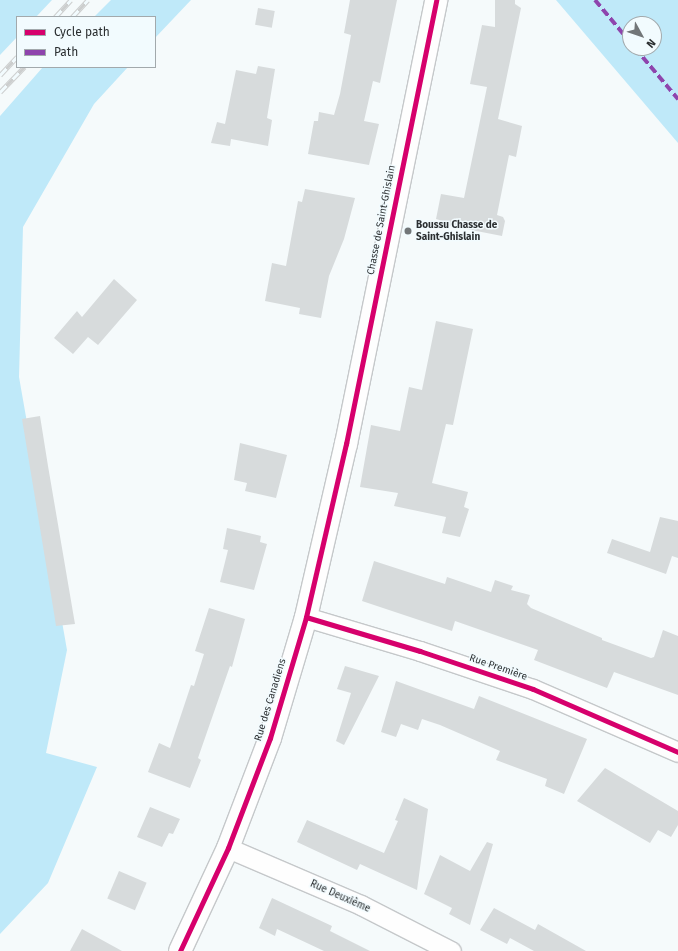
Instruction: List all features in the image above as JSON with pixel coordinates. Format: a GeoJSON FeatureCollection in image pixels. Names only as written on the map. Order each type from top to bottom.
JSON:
{"type":"FeatureCollection","features":[{"type":"Feature","properties":{"kind":"street","name":"Chasse de Saint-Ghislain"},"geometry":{"type":"LineString","coordinates":[[346,444],[436,0]]}},
{"type":"Feature","properties":{"kind":"street","name":"Rue des Canadiens"},"geometry":{"type":"LineString","coordinates":[[180,951],[228,848],[270,738],[306,617],[346,444]]}},
{"type":"Feature","properties":{"kind":"street","name":"Rue Première"},"geometry":{"type":"LineString","coordinates":[[306,617],[420,651],[533,689],[678,752]]}},
{"type":"Feature","properties":{"kind":"street","name":"Rue Deuxième"},"geometry":{"type":"LineString","coordinates":[[228,848],[361,905],[451,951]]}},
{"type":"Feature","properties":{"kind":"shaded area"},"geometry":{"type":"Polygon","coordinates":[[[0,0],[52,0],[37,16],[16,16],[16,38],[0,55],[0,0]]]}},
{"type":"Feature","properties":{"kind":"shaded area"},"geometry":{"type":"Polygon","coordinates":[[[111,0],[191,0],[156,37],[156,16],[95,16],[111,0]]]}},
{"type":"Feature","properties":{"kind":"shaded area"},"geometry":{"type":"Polygon","coordinates":[[[556,0],[678,0],[678,143],[556,0]]]}},
{"type":"Feature","properties":{"kind":"shaded area"},"geometry":{"type":"Polygon","coordinates":[[[42,68],[127,68],[94,104],[23,227],[19,377],[67,650],[46,753],[97,767],[48,883],[0,934],[0,116],[42,68]]]}},
{"type":"Feature","properties":{"kind":"building"},"geometry":{"type":"Polygon","coordinates":[[[350,0],[397,0],[380,83],[373,81],[364,121],[379,124],[369,165],[308,154],[314,121],[318,121],[319,112],[334,115],[340,94],[351,35],[344,33],[350,0]]]}},
{"type":"Feature","properties":{"kind":"building"},"geometry":{"type":"Polygon","coordinates":[[[495,0],[515,0],[515,4],[521,8],[498,119],[522,126],[516,157],[509,155],[497,215],[503,217],[505,221],[502,236],[446,225],[446,222],[436,219],[441,194],[464,198],[487,87],[470,84],[482,25],[495,27],[495,0]]]}},
{"type":"Feature","properties":{"kind":"building"},"geometry":{"type":"Polygon","coordinates":[[[258,8],[275,11],[272,28],[255,25],[258,8]]]}},
{"type":"Feature","properties":{"kind":"building"},"geometry":{"type":"Polygon","coordinates":[[[258,66],[275,69],[267,118],[272,120],[268,146],[231,139],[230,146],[211,143],[217,122],[225,124],[236,70],[256,74],[258,66]]]}},
{"type":"Feature","properties":{"kind":"building"},"geometry":{"type":"Polygon","coordinates":[[[305,189],[355,198],[344,239],[329,276],[321,318],[299,314],[300,308],[265,301],[272,263],[286,266],[298,201],[302,202],[305,189]]]}},
{"type":"Feature","properties":{"kind":"building"},"geometry":{"type":"Polygon","coordinates":[[[114,279],[137,300],[98,345],[88,337],[73,354],[54,338],[77,311],[82,317],[114,279]]]}},
{"type":"Feature","properties":{"kind":"building"},"geometry":{"type":"Polygon","coordinates":[[[436,321],[473,329],[453,425],[446,424],[432,483],[468,492],[464,507],[469,509],[460,537],[442,533],[446,517],[394,506],[398,493],[360,487],[371,425],[400,431],[409,387],[422,390],[436,321]]]}},
{"type":"Feature","properties":{"kind":"building"},"geometry":{"type":"Polygon","coordinates":[[[40,416],[75,624],[56,626],[22,419],[40,416]]]}},
{"type":"Feature","properties":{"kind":"building"},"geometry":{"type":"Polygon","coordinates":[[[240,443],[287,455],[276,498],[245,491],[247,483],[234,480],[240,443]]]}},
{"type":"Feature","properties":{"kind":"building"},"geometry":{"type":"Polygon","coordinates":[[[660,517],[678,521],[678,558],[672,556],[666,574],[607,553],[612,539],[650,552],[660,517]]]}},
{"type":"Feature","properties":{"kind":"building"},"geometry":{"type":"Polygon","coordinates":[[[227,528],[261,536],[260,542],[267,544],[254,590],[220,582],[228,550],[223,549],[227,528]]]}},
{"type":"Feature","properties":{"kind":"building"},"geometry":{"type":"Polygon","coordinates":[[[374,561],[445,584],[447,577],[491,592],[495,580],[513,586],[511,590],[530,595],[527,604],[531,608],[602,638],[602,640],[651,658],[654,657],[663,630],[678,636],[678,695],[614,672],[607,688],[534,660],[538,650],[455,621],[452,631],[362,601],[374,561]]]}},
{"type":"Feature","properties":{"kind":"building"},"geometry":{"type":"Polygon","coordinates":[[[209,608],[245,619],[232,667],[230,666],[198,758],[201,760],[190,788],[148,772],[159,743],[170,748],[191,685],[194,686],[204,654],[195,651],[209,608]]]}},
{"type":"Feature","properties":{"kind":"building"},"geometry":{"type":"Polygon","coordinates":[[[345,666],[379,676],[344,745],[336,741],[351,693],[337,689],[345,666]]]}},
{"type":"Feature","properties":{"kind":"building"},"geometry":{"type":"Polygon","coordinates":[[[396,681],[474,709],[479,696],[587,739],[564,794],[545,786],[547,779],[496,760],[500,751],[440,725],[422,719],[418,730],[401,724],[396,737],[381,732],[396,681]]]}},
{"type":"Feature","properties":{"kind":"building"},"geometry":{"type":"Polygon","coordinates":[[[605,768],[678,811],[678,825],[671,837],[658,830],[650,843],[577,801],[605,768]]]}},
{"type":"Feature","properties":{"kind":"building"},"geometry":{"type":"Polygon","coordinates":[[[404,798],[428,809],[417,890],[360,864],[357,870],[297,842],[307,820],[384,853],[398,821],[395,820],[404,798]]]}},
{"type":"Feature","properties":{"kind":"building"},"geometry":{"type":"Polygon","coordinates":[[[150,807],[180,819],[173,834],[169,833],[162,847],[137,837],[150,807]]]}},
{"type":"Feature","properties":{"kind":"building"},"geometry":{"type":"Polygon","coordinates":[[[487,842],[493,844],[470,925],[449,914],[452,908],[424,894],[440,855],[470,871],[487,842]]]}},
{"type":"Feature","properties":{"kind":"building"},"geometry":{"type":"Polygon","coordinates":[[[119,871],[147,883],[135,910],[107,899],[119,871]]]}},
{"type":"Feature","properties":{"kind":"building"},"geometry":{"type":"Polygon","coordinates":[[[272,898],[332,926],[330,931],[370,951],[324,951],[277,929],[275,936],[259,928],[272,898]]]}},
{"type":"Feature","properties":{"kind":"building"},"geometry":{"type":"Polygon","coordinates":[[[494,908],[535,930],[538,924],[586,951],[534,951],[510,938],[507,944],[480,930],[494,908]]]}},
{"type":"Feature","properties":{"kind":"building"},"geometry":{"type":"Polygon","coordinates":[[[82,929],[122,951],[70,951],[82,929]]]}},
{"type":"Feature","properties":{"kind":"railway"},"geometry":{"type":"LineString","coordinates":[[56,16],[71,0]]}},
{"type":"Feature","properties":{"kind":"railway"},"geometry":{"type":"LineString","coordinates":[[73,16],[88,0]]}},
{"type":"Feature","properties":{"kind":"railway"},"geometry":{"type":"LineString","coordinates":[[0,75],[16,58]]}},
{"type":"Feature","properties":{"kind":"railway"},"geometry":{"type":"LineString","coordinates":[[0,92],[23,68]]}},
{"type":"Feature","properties":{"kind":"marked path"},"geometry":{"type":"LineString","coordinates":[[595,0],[622,32]]}},
{"type":"Feature","properties":{"kind":"marked path"},"geometry":{"type":"LineString","coordinates":[[642,56],[678,99]]}},
{"type":"Feature","properties":{"kind":"cycle path"},"geometry":{"type":"LineString","coordinates":[[180,951],[228,848],[270,738],[306,617],[346,444],[436,0]]}},
{"type":"Feature","properties":{"kind":"cycle path"},"geometry":{"type":"LineString","coordinates":[[306,617],[420,651],[533,689],[678,752]]}},
{"type":"Feature","properties":{"kind":"place","name":"Boussu Chasse de Saint-Ghislain"},"geometry":{"type":"Point","coordinates":[408,231]}}]}
